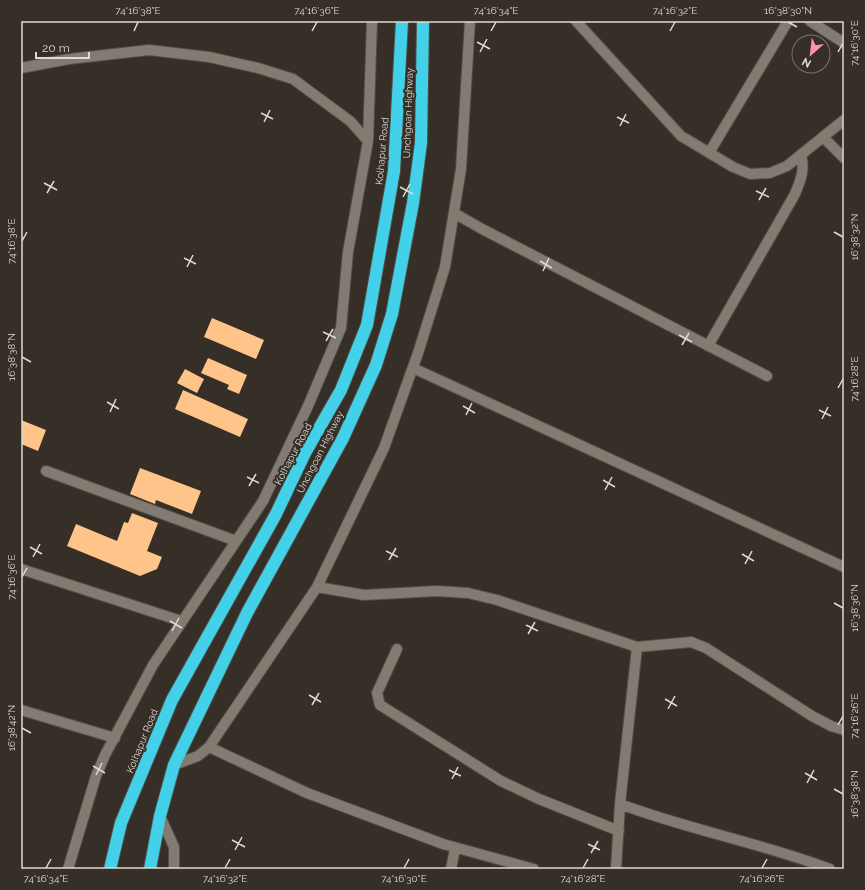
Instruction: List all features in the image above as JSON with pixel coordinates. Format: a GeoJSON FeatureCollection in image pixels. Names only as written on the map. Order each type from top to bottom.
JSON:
{"type":"FeatureCollection","features":[{"type":"Feature","properties":{"kind":"highway","name":"Kolhapur Road"},"geometry":{"type":"LineString","coordinates":[[110,869],[121,823],[172,700],[276,514],[305,453],[341,390],[367,325],[394,171],[402,21]]}},
{"type":"Feature","properties":{"kind":"highway","name":"Unchgoan Highway"},"geometry":{"type":"LineString","coordinates":[[150,869],[160,816],[174,765],[247,613],[343,438],[376,365],[392,314],[413,203],[421,143],[423,21]]}},
{"type":"Feature","properties":{"kind":"street"},"geometry":{"type":"LineString","coordinates":[[68,869],[96,776],[105,755],[153,665],[181,621],[263,501],[308,406],[341,328],[348,252],[368,141],[372,21]]}},
{"type":"Feature","properties":{"kind":"street"},"geometry":{"type":"LineString","coordinates":[[174,765],[198,756],[209,747],[317,587],[384,448],[413,368],[445,267],[461,169],[470,21]]}},
{"type":"Feature","properties":{"kind":"street"},"geometry":{"type":"LineString","coordinates":[[576,21],[681,136],[733,168],[750,174],[770,173],[787,166],[844,120]]}},
{"type":"Feature","properties":{"kind":"street"},"geometry":{"type":"LineString","coordinates":[[709,154],[788,21]]}},
{"type":"Feature","properties":{"kind":"street"},"geometry":{"type":"LineString","coordinates":[[810,21],[844,43]]}},
{"type":"Feature","properties":{"kind":"street"},"geometry":{"type":"LineString","coordinates":[[21,68],[69,59],[149,50],[210,56],[293,79],[350,121],[368,141]]}},
{"type":"Feature","properties":{"kind":"street"},"geometry":{"type":"LineString","coordinates":[[823,137],[844,158]]}},
{"type":"Feature","properties":{"kind":"street"},"geometry":{"type":"LineString","coordinates":[[708,346],[795,194],[804,166],[801,154]]}},
{"type":"Feature","properties":{"kind":"street"},"geometry":{"type":"LineString","coordinates":[[454,213],[482,229],[767,376]]}},
{"type":"Feature","properties":{"kind":"street"},"geometry":{"type":"LineString","coordinates":[[413,368],[844,566]]}},
{"type":"Feature","properties":{"kind":"street"},"geometry":{"type":"LineString","coordinates":[[46,471],[236,541]]}},
{"type":"Feature","properties":{"kind":"street"},"geometry":{"type":"LineString","coordinates":[[21,569],[181,621]]}},
{"type":"Feature","properties":{"kind":"street"},"geometry":{"type":"LineString","coordinates":[[317,587],[364,595],[437,591],[468,593],[497,600],[637,647],[691,642],[706,648],[812,716],[831,726],[844,730]]}},
{"type":"Feature","properties":{"kind":"street"},"geometry":{"type":"LineString","coordinates":[[616,869],[620,804],[637,647]]}},
{"type":"Feature","properties":{"kind":"street"},"geometry":{"type":"LineString","coordinates":[[397,649],[377,693],[380,705],[502,781],[539,799],[619,830]]}},
{"type":"Feature","properties":{"kind":"street"},"geometry":{"type":"LineString","coordinates":[[21,710],[115,738]]}},
{"type":"Feature","properties":{"kind":"street"},"geometry":{"type":"LineString","coordinates":[[209,747],[307,793],[456,849],[534,869]]}},
{"type":"Feature","properties":{"kind":"street"},"geometry":{"type":"LineString","coordinates":[[620,804],[653,816],[800,858],[830,869]]}},
{"type":"Feature","properties":{"kind":"street"},"geometry":{"type":"LineString","coordinates":[[160,816],[174,847],[174,869]]}},
{"type":"Feature","properties":{"kind":"street"},"geometry":{"type":"LineString","coordinates":[[451,869],[456,849]]}},
{"type":"Feature","properties":{"kind":"building"},"geometry":{"type":"Polygon","coordinates":[[[212,318],[264,340],[256,359],[204,337],[212,318]]]}},
{"type":"Feature","properties":{"kind":"building"},"geometry":{"type":"Polygon","coordinates":[[[208,358],[247,375],[239,394],[227,389],[229,385],[201,373],[208,358]]]}},
{"type":"Feature","properties":{"kind":"building"},"geometry":{"type":"Polygon","coordinates":[[[185,369],[204,379],[197,393],[177,383],[185,369]]]}},
{"type":"Feature","properties":{"kind":"building"},"geometry":{"type":"Polygon","coordinates":[[[183,390],[248,419],[240,437],[175,409],[183,390]]]}},
{"type":"Feature","properties":{"kind":"building"},"geometry":{"type":"Polygon","coordinates":[[[21,420],[46,430],[38,451],[21,444],[21,420]]]}},
{"type":"Feature","properties":{"kind":"building"},"geometry":{"type":"Polygon","coordinates":[[[140,468],[201,491],[192,514],[156,500],[155,504],[130,494],[140,468]]]}},
{"type":"Feature","properties":{"kind":"building"},"geometry":{"type":"Polygon","coordinates":[[[132,513],[158,523],[147,551],[162,557],[157,569],[140,576],[67,546],[76,524],[117,541],[124,522],[128,523],[132,513]]]}}]}
